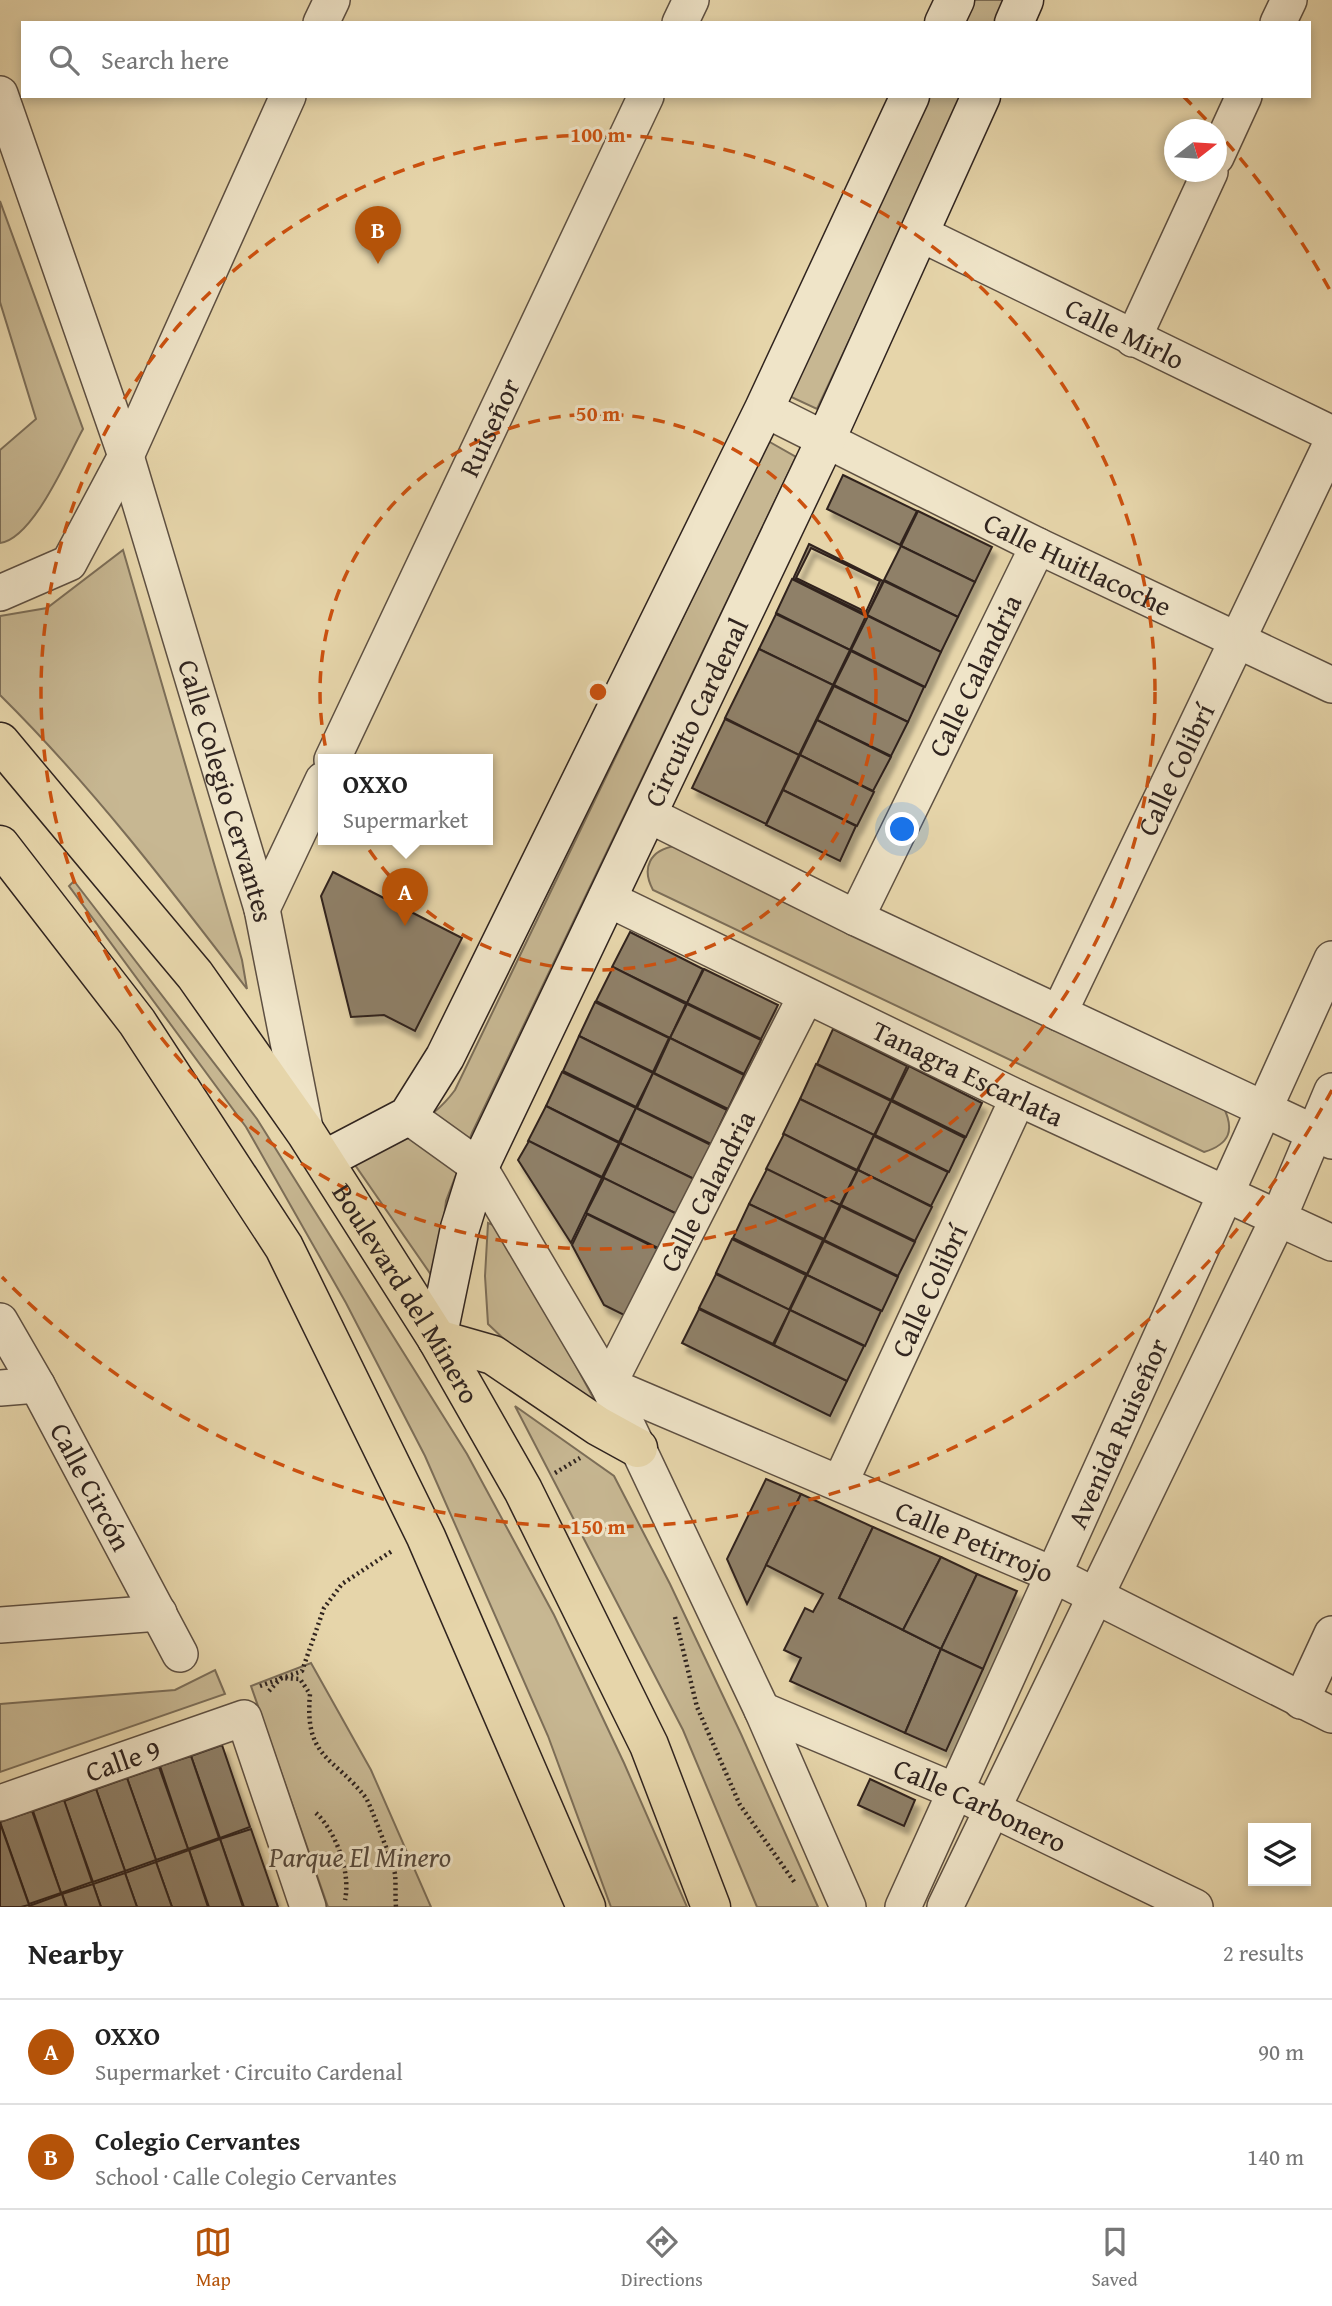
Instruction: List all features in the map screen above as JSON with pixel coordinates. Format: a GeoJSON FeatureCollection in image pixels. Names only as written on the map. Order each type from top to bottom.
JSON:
{"type":"FeatureCollection","features":[{"type":"Feature","properties":{"kind":"main road","name":"Boulevard del Minero"},"geometry":{"type":"LineString","coordinates":[[0,742],[195,975],[315,1146],[437,1339],[523,1490],[649,1745],[711,1907]]}},
{"type":"Feature","properties":{"kind":"main road"},"geometry":{"type":"LineString","coordinates":[[0,845],[137,1022],[284,1247],[426,1537],[586,1907]]}},
{"type":"Feature","properties":{"kind":"main road"},"geometry":{"type":"LineString","coordinates":[[437,1339],[493,1355],[597,1426],[638,1448]]}},
{"type":"Feature","properties":{"kind":"street"},"geometry":{"type":"LineString","coordinates":[[322,21],[332,0]]}},
{"type":"Feature","properties":{"kind":"street"},"geometry":{"type":"LineString","coordinates":[[681,21],[691,0]]}},
{"type":"Feature","properties":{"kind":"street"},"geometry":{"type":"LineString","coordinates":[[945,21],[955,0]]}},
{"type":"Feature","properties":{"kind":"street"},"geometry":{"type":"LineString","coordinates":[[1015,21],[1024,0]]}},
{"type":"Feature","properties":{"kind":"street"},"geometry":{"type":"LineString","coordinates":[[1279,21],[1289,0]]}},
{"type":"Feature","properties":{"kind":"street","name":"Calle Colegio Cervantes"},"geometry":{"type":"LineString","coordinates":[[0,94],[126,456],[262,909],[315,1146]]}},
{"type":"Feature","properties":{"kind":"street"},"geometry":{"type":"LineString","coordinates":[[0,593],[69,563],[126,456],[287,98]]}},
{"type":"Feature","properties":{"kind":"street","name":"Ruiseñor"},"geometry":{"type":"LineString","coordinates":[[335,754],[645,98]]}},
{"type":"Feature","properties":{"kind":"street"},"geometry":{"type":"LineString","coordinates":[[315,1146],[408,1116],[445,1057],[764,409],[909,98]]}},
{"type":"Feature","properties":{"kind":"street","name":"Circuito Cardenal"},"geometry":{"type":"LineString","coordinates":[[437,1339],[460,1228],[479,1167],[826,439],[980,98]]}},
{"type":"Feature","properties":{"kind":"street"},"geometry":{"type":"LineString","coordinates":[[1227,133],[1243,98]]}},
{"type":"Feature","properties":{"kind":"street"},"geometry":{"type":"LineString","coordinates":[[1133,339],[1205,182]]}},
{"type":"Feature","properties":{"kind":"street","name":"Calle Mirlo"},"geometry":{"type":"LineString","coordinates":[[919,233],[1332,434]]}},
{"type":"Feature","properties":{"kind":"street","name":"Calle Huitlacoche"},"geometry":{"type":"LineString","coordinates":[[764,409],[1038,546],[1332,685]]}},
{"type":"Feature","properties":{"kind":"street","name":"Calle Colibrí"},"geometry":{"type":"LineString","coordinates":[[1059,1013],[1235,640],[1332,442]]}},
{"type":"Feature","properties":{"kind":"street","name":"Calle Calandria"},"geometry":{"type":"LineString","coordinates":[[856,918],[1038,546]]}},
{"type":"Feature","properties":{"kind":"street"},"geometry":{"type":"LineString","coordinates":[[262,909],[318,791]]}},
{"type":"Feature","properties":{"kind":"street"},"geometry":{"type":"LineString","coordinates":[[647,814],[856,918],[1322,1137]]}},
{"type":"Feature","properties":{"kind":"street","name":"Tanagra Escarlata"},"geometry":{"type":"LineString","coordinates":[[606,898],[1017,1098],[1332,1242]]}},
{"type":"Feature","properties":{"kind":"street","name":"Avenida Ruiseñor"},"geometry":{"type":"LineString","coordinates":[[903,1907],[1332,959]]}},
{"type":"Feature","properties":{"kind":"street","name":"Calle Calandria"},"geometry":{"type":"LineString","coordinates":[[608,1385],[806,996]]}},
{"type":"Feature","properties":{"kind":"street","name":"Avenida Ruiseñor"},"geometry":{"type":"LineString","coordinates":[[945,1907],[1279,1217],[1322,1137],[1332,1091]]}},
{"type":"Feature","properties":{"kind":"street","name":"Calle Colibrí"},"geometry":{"type":"LineString","coordinates":[[840,1483],[1017,1098]]}},
{"type":"Feature","properties":{"kind":"street"},"geometry":{"type":"LineString","coordinates":[[408,1116],[479,1167],[608,1385],[762,1710],[848,1907]]}},
{"type":"Feature","properties":{"kind":"street","name":"Calle Circón"},"geometry":{"type":"LineString","coordinates":[[0,1321],[37,1385],[180,1654]]}},
{"type":"Feature","properties":{"kind":"street"},"geometry":{"type":"LineString","coordinates":[[0,1388],[37,1385]]}},
{"type":"Feature","properties":{"kind":"street","name":"Calle Petirrojo"},"geometry":{"type":"LineString","coordinates":[[608,1385],[1054,1575],[1332,1715]]}},
{"type":"Feature","properties":{"kind":"street"},"geometry":{"type":"LineString","coordinates":[[0,1625],[159,1613]]}},
{"type":"Feature","properties":{"kind":"street"},"geometry":{"type":"LineString","coordinates":[[1301,1701],[1332,1634]]}},
{"type":"Feature","properties":{"kind":"street"},"geometry":{"type":"LineString","coordinates":[[256,1708],[308,1907]]}},
{"type":"Feature","properties":{"kind":"street","name":"Calle 9"},"geometry":{"type":"LineString","coordinates":[[0,1803],[256,1708]]}},
{"type":"Feature","properties":{"kind":"street","name":"Calle Carbonero"},"geometry":{"type":"LineString","coordinates":[[762,1710],[957,1792],[1195,1907]]}},
{"type":"Feature","properties":{"kind":"path"},"geometry":{"type":"LineString","coordinates":[[523,1490],[589,1454],[638,1448]]}},
{"type":"Feature","properties":{"kind":"path"},"geometry":{"type":"LineString","coordinates":[[256,1708],[249,1690],[302,1671],[324,1608],[342,1584],[375,1561],[426,1537]]}},
{"type":"Feature","properties":{"kind":"path"},"geometry":{"type":"LineString","coordinates":[[674,1614],[697,1707],[740,1805],[801,1891]]}},
{"type":"Feature","properties":{"kind":"path"},"geometry":{"type":"LineString","coordinates":[[256,1708],[269,1689],[281,1678],[300,1679],[310,1694],[308,1716],[315,1745],[330,1765],[367,1799],[395,1871],[396,1907]]}},
{"type":"Feature","properties":{"kind":"path"},"geometry":{"type":"LineString","coordinates":[[310,1807],[331,1827],[348,1886],[343,1907]]}},
{"type":"Feature","properties":{"kind":"green space"},"geometry":{"type":"Polygon","coordinates":[[[972,0],[1009,0],[999,21],[962,21],[972,0]]]}},
{"type":"Feature","properties":{"kind":"green space"},"geometry":{"type":"Polygon","coordinates":[[[926,98],[963,98],[817,409],[787,395],[926,98]]]}},
{"type":"Feature","properties":{"kind":"green space"},"geometry":{"type":"Polygon","coordinates":[[[0,201],[83,429],[37,513],[25,528],[0,543],[0,450],[36,419],[0,302],[0,201]]]}},
{"type":"Feature","properties":{"kind":"green space"},"geometry":{"type":"Polygon","coordinates":[[[768,441],[796,457],[472,1133],[446,1201],[436,1282],[335,1136],[387,1131],[416,1124],[442,1105],[455,1090],[768,441]]]}},
{"type":"Feature","properties":{"kind":"green space"},"geometry":{"type":"Polygon","coordinates":[[[123,550],[242,960],[247,989],[98,801],[0,695],[0,616],[47,608],[123,550]]]}},
{"type":"Feature","properties":{"kind":"green space"},"geometry":{"type":"Polygon","coordinates":[[[675,846],[1223,1106],[1229,1122],[1228,1135],[1220,1145],[1204,1152],[653,890],[648,874],[650,861],[659,851],[675,846]]]}},
{"type":"Feature","properties":{"kind":"green space"},"geometry":{"type":"Polygon","coordinates":[[[74,881],[257,1119],[467,1454],[554,1615],[624,1763],[687,1907],[611,1907],[548,1736],[425,1456],[346,1303],[246,1127],[69,886],[74,881]]]}},
{"type":"Feature","properties":{"kind":"green space"},"geometry":{"type":"Polygon","coordinates":[[[488,1223],[496,1226],[530,1281],[595,1401],[597,1411],[528,1362],[488,1324],[485,1276],[488,1223]]]}},
{"type":"Feature","properties":{"kind":"green space"},"geometry":{"type":"Polygon","coordinates":[[[515,1406],[614,1476],[670,1584],[741,1734],[818,1907],[757,1907],[683,1730],[515,1406]]]}},
{"type":"Feature","properties":{"kind":"green space","name":"Parque El Minero"},"geometry":{"type":"Polygon","coordinates":[[[311,1663],[371,1770],[431,1907],[328,1907],[251,1686],[311,1663]]]}},
{"type":"Feature","properties":{"kind":"green space"},"geometry":{"type":"Polygon","coordinates":[[[215,1670],[225,1694],[0,1772],[0,1704],[175,1690],[215,1670]]]}},
{"type":"Feature","properties":{"kind":"building"},"geometry":{"type":"Polygon","coordinates":[[[843,475],[917,511],[900,545],[827,509],[843,475]]]}},
{"type":"Feature","properties":{"kind":"building"},"geometry":{"type":"Polygon","coordinates":[[[918,511],[992,547],[975,582],[901,546],[918,511]]]}},
{"type":"Feature","properties":{"kind":"building"},"geometry":{"type":"Polygon","coordinates":[[[809,544],[883,581],[867,615],[793,579],[809,544]],[[811,548],[796,578],[866,612],[880,581],[811,548]]]}},
{"type":"Feature","properties":{"kind":"building"},"geometry":{"type":"Polygon","coordinates":[[[901,546],[975,582],[958,617],[884,580],[901,546]]]}},
{"type":"Feature","properties":{"kind":"building"},"geometry":{"type":"Polygon","coordinates":[[[792,579],[866,616],[850,650],[776,613],[792,579]]]}},
{"type":"Feature","properties":{"kind":"building"},"geometry":{"type":"Polygon","coordinates":[[[884,581],[958,617],[941,652],[867,615],[884,581]]]}},
{"type":"Feature","properties":{"kind":"building"},"geometry":{"type":"Polygon","coordinates":[[[776,614],[850,650],[833,685],[759,649],[776,614]]]}},
{"type":"Feature","properties":{"kind":"building"},"geometry":{"type":"Polygon","coordinates":[[[868,616],[941,652],[925,687],[851,650],[868,616]]]}},
{"type":"Feature","properties":{"kind":"building"},"geometry":{"type":"Polygon","coordinates":[[[759,649],[833,685],[799,755],[725,718],[759,649]]]}},
{"type":"Feature","properties":{"kind":"building"},"geometry":{"type":"Polygon","coordinates":[[[851,651],[924,687],[908,722],[834,685],[851,651]]]}},
{"type":"Feature","properties":{"kind":"building"},"geometry":{"type":"Polygon","coordinates":[[[834,686],[908,722],[891,756],[817,720],[834,686]]]}},
{"type":"Feature","properties":{"kind":"building"},"geometry":{"type":"Polygon","coordinates":[[[725,719],[799,755],[766,824],[692,788],[725,719]]]}},
{"type":"Feature","properties":{"kind":"building"},"geometry":{"type":"Polygon","coordinates":[[[817,720],[891,757],[873,791],[800,755],[817,720]]]}},
{"type":"Feature","properties":{"kind":"building"},"geometry":{"type":"Polygon","coordinates":[[[800,755],[874,792],[857,826],[783,790],[800,755]]]}},
{"type":"Feature","properties":{"kind":"building"},"geometry":{"type":"Polygon","coordinates":[[[783,790],[856,826],[840,861],[766,825],[783,790]]]}},
{"type":"Feature","properties":{"kind":"building"},"geometry":{"type":"Polygon","coordinates":[[[333,872],[462,938],[415,1031],[384,1015],[351,1017],[321,896],[333,872]]]}},
{"type":"Feature","properties":{"kind":"building"},"geometry":{"type":"Polygon","coordinates":[[[630,932],[703,969],[687,1003],[612,967],[630,932]]]}},
{"type":"Feature","properties":{"kind":"building"},"geometry":{"type":"Polygon","coordinates":[[[613,967],[686,1004],[670,1038],[596,1001],[613,967]]]}},
{"type":"Feature","properties":{"kind":"building"},"geometry":{"type":"Polygon","coordinates":[[[704,969],[778,1005],[761,1039],[687,1003],[704,969]]]}},
{"type":"Feature","properties":{"kind":"building"},"geometry":{"type":"Polygon","coordinates":[[[595,1002],[669,1038],[653,1072],[579,1036],[595,1002]]]}},
{"type":"Feature","properties":{"kind":"building"},"geometry":{"type":"Polygon","coordinates":[[[687,1004],[761,1040],[744,1074],[670,1038],[687,1004]]]}},
{"type":"Feature","properties":{"kind":"building"},"geometry":{"type":"Polygon","coordinates":[[[833,1029],[907,1066],[891,1100],[817,1064],[833,1029]]]}},
{"type":"Feature","properties":{"kind":"building"},"geometry":{"type":"Polygon","coordinates":[[[579,1036],[653,1073],[636,1107],[563,1071],[579,1036]]]}},
{"type":"Feature","properties":{"kind":"building"},"geometry":{"type":"Polygon","coordinates":[[[670,1038],[744,1075],[728,1109],[654,1073],[670,1038]]]}},
{"type":"Feature","properties":{"kind":"building"},"geometry":{"type":"Polygon","coordinates":[[[816,1064],[891,1101],[874,1135],[800,1099],[816,1064]]]}},
{"type":"Feature","properties":{"kind":"building"},"geometry":{"type":"Polygon","coordinates":[[[909,1066],[982,1103],[966,1137],[892,1100],[909,1066]]]}},
{"type":"Feature","properties":{"kind":"building"},"geometry":{"type":"Polygon","coordinates":[[[562,1072],[636,1108],[619,1142],[546,1106],[562,1072]]]}},
{"type":"Feature","properties":{"kind":"building"},"geometry":{"type":"Polygon","coordinates":[[[653,1073],[727,1110],[711,1144],[637,1108],[653,1073]]]}},
{"type":"Feature","properties":{"kind":"building"},"geometry":{"type":"Polygon","coordinates":[[[800,1099],[874,1135],[857,1170],[783,1134],[800,1099]]]}},
{"type":"Feature","properties":{"kind":"building"},"geometry":{"type":"Polygon","coordinates":[[[891,1101],[965,1138],[949,1172],[875,1135],[891,1101]]]}},
{"type":"Feature","properties":{"kind":"building"},"geometry":{"type":"Polygon","coordinates":[[[546,1106],[619,1143],[602,1177],[528,1141],[546,1106]]]}},
{"type":"Feature","properties":{"kind":"building"},"geometry":{"type":"Polygon","coordinates":[[[636,1108],[711,1145],[694,1179],[620,1143],[636,1108]]]}},
{"type":"Feature","properties":{"kind":"building"},"geometry":{"type":"Polygon","coordinates":[[[784,1134],[857,1171],[840,1205],[766,1169],[784,1134]]]}},
{"type":"Feature","properties":{"kind":"building"},"geometry":{"type":"Polygon","coordinates":[[[874,1136],[948,1172],[931,1206],[858,1170],[874,1136]]]}},
{"type":"Feature","properties":{"kind":"building"},"geometry":{"type":"Polygon","coordinates":[[[529,1141],[602,1178],[571,1243],[518,1160],[529,1141]]]}},
{"type":"Feature","properties":{"kind":"building"},"geometry":{"type":"Polygon","coordinates":[[[620,1143],[694,1179],[677,1214],[603,1178],[620,1143]]]}},
{"type":"Feature","properties":{"kind":"building"},"geometry":{"type":"Polygon","coordinates":[[[767,1169],[840,1205],[824,1239],[749,1204],[767,1169]]]}},
{"type":"Feature","properties":{"kind":"building"},"geometry":{"type":"Polygon","coordinates":[[[858,1170],[932,1207],[915,1241],[841,1205],[858,1170]]]}},
{"type":"Feature","properties":{"kind":"building"},"geometry":{"type":"Polygon","coordinates":[[[604,1178],[677,1214],[660,1249],[586,1213],[604,1178]]]}},
{"type":"Feature","properties":{"kind":"building"},"geometry":{"type":"Polygon","coordinates":[[[749,1204],[823,1240],[807,1274],[733,1238],[749,1204]]]}},
{"type":"Feature","properties":{"kind":"building"},"geometry":{"type":"Polygon","coordinates":[[[841,1206],[915,1242],[898,1276],[824,1240],[841,1206]]]}},
{"type":"Feature","properties":{"kind":"building"},"geometry":{"type":"Polygon","coordinates":[[[587,1214],[660,1250],[626,1316],[604,1305],[572,1245],[587,1214]]]}},
{"type":"Feature","properties":{"kind":"building"},"geometry":{"type":"Polygon","coordinates":[[[732,1239],[806,1275],[789,1310],[716,1273],[732,1239]]]}},
{"type":"Feature","properties":{"kind":"building"},"geometry":{"type":"Polygon","coordinates":[[[824,1241],[898,1277],[882,1311],[807,1275],[824,1241]]]}},
{"type":"Feature","properties":{"kind":"building"},"geometry":{"type":"Polygon","coordinates":[[[716,1274],[790,1310],[773,1344],[699,1308],[716,1274]]]}},
{"type":"Feature","properties":{"kind":"building"},"geometry":{"type":"Polygon","coordinates":[[[807,1275],[881,1311],[865,1346],[790,1310],[807,1275]]]}},
{"type":"Feature","properties":{"kind":"building"},"geometry":{"type":"Polygon","coordinates":[[[699,1309],[847,1381],[830,1416],[682,1343],[699,1309]]]}},
{"type":"Feature","properties":{"kind":"building"},"geometry":{"type":"Polygon","coordinates":[[[790,1310],[864,1346],[847,1381],[774,1345],[790,1310]]]}},
{"type":"Feature","properties":{"kind":"building"},"geometry":{"type":"Polygon","coordinates":[[[766,1479],[801,1494],[747,1604],[727,1559],[766,1479]]]}},
{"type":"Feature","properties":{"kind":"building"},"geometry":{"type":"Polygon","coordinates":[[[801,1494],[873,1527],[839,1598],[941,1649],[905,1733],[790,1681],[801,1658],[784,1650],[805,1608],[813,1612],[823,1594],[766,1565],[801,1494]]]}},
{"type":"Feature","properties":{"kind":"building"},"geometry":{"type":"Polygon","coordinates":[[[873,1527],[941,1557],[903,1630],[839,1598],[873,1527]]]}},
{"type":"Feature","properties":{"kind":"building"},"geometry":{"type":"Polygon","coordinates":[[[941,1557],[977,1574],[941,1649],[903,1630],[941,1557]]]}},
{"type":"Feature","properties":{"kind":"building"},"geometry":{"type":"Polygon","coordinates":[[[977,1574],[1017,1591],[983,1669],[941,1649],[977,1574]]]}},
{"type":"Feature","properties":{"kind":"building"},"geometry":{"type":"Polygon","coordinates":[[[941,1649],[983,1669],[946,1751],[905,1733],[941,1649]]]}},
{"type":"Feature","properties":{"kind":"building"},"geometry":{"type":"Polygon","coordinates":[[[222,1745],[250,1827],[220,1838],[191,1756],[222,1745]]]}},
{"type":"Feature","properties":{"kind":"building"},"geometry":{"type":"Polygon","coordinates":[[[191,1756],[219,1838],[188,1849],[160,1766],[191,1756]]]}},
{"type":"Feature","properties":{"kind":"building"},"geometry":{"type":"Polygon","coordinates":[[[159,1767],[188,1849],[156,1860],[127,1778],[159,1767]]]}},
{"type":"Feature","properties":{"kind":"building"},"geometry":{"type":"Polygon","coordinates":[[[127,1778],[156,1860],[125,1871],[96,1789],[127,1778]]]}},
{"type":"Feature","properties":{"kind":"building"},"geometry":{"type":"Polygon","coordinates":[[[870,1779],[915,1800],[904,1826],[858,1805],[870,1779]]]}},
{"type":"Feature","properties":{"kind":"building"},"geometry":{"type":"Polygon","coordinates":[[[96,1789],[125,1871],[93,1882],[64,1801],[96,1789]]]}},
{"type":"Feature","properties":{"kind":"building"},"geometry":{"type":"Polygon","coordinates":[[[64,1800],[92,1882],[61,1893],[33,1811],[64,1800]]]}},
{"type":"Feature","properties":{"kind":"building"},"geometry":{"type":"Polygon","coordinates":[[[32,1811],[61,1893],[29,1904],[0,1822],[32,1811]]]}},
{"type":"Feature","properties":{"kind":"building"},"geometry":{"type":"Polygon","coordinates":[[[0,1823],[29,1905],[0,1907],[0,1823]]]}},
{"type":"Feature","properties":{"kind":"building"},"geometry":{"type":"Polygon","coordinates":[[[251,1829],[278,1907],[244,1907],[220,1839],[251,1829]]]}},
{"type":"Feature","properties":{"kind":"building"},"geometry":{"type":"Polygon","coordinates":[[[220,1839],[243,1907],[209,1907],[189,1850],[220,1839]]]}},
{"type":"Feature","properties":{"kind":"building"},"geometry":{"type":"Polygon","coordinates":[[[189,1850],[208,1907],[172,1907],[156,1862],[189,1850]]]}},
{"type":"Feature","properties":{"kind":"building"},"geometry":{"type":"Polygon","coordinates":[[[156,1862],[172,1907],[137,1907],[125,1873],[156,1862]]]}},
{"type":"Feature","properties":{"kind":"building"},"geometry":{"type":"Polygon","coordinates":[[[125,1873],[137,1907],[101,1907],[93,1884],[125,1873]]]}},
{"type":"Feature","properties":{"kind":"building"},"geometry":{"type":"Polygon","coordinates":[[[93,1884],[101,1907],[67,1907],[62,1894],[93,1884]]]}},
{"type":"Feature","properties":{"kind":"building"},"geometry":{"type":"Polygon","coordinates":[[[62,1894],[66,1907],[29,1906],[62,1894]]]}},
{"type":"Feature","properties":{"kind":"place","name":"Colegio Cervantes"},"geometry":{"type":"Point","coordinates":[378,264]}},
{"type":"Feature","properties":{"kind":"place","name":"OXXO"},"geometry":{"type":"Point","coordinates":[405,926]}}]}
